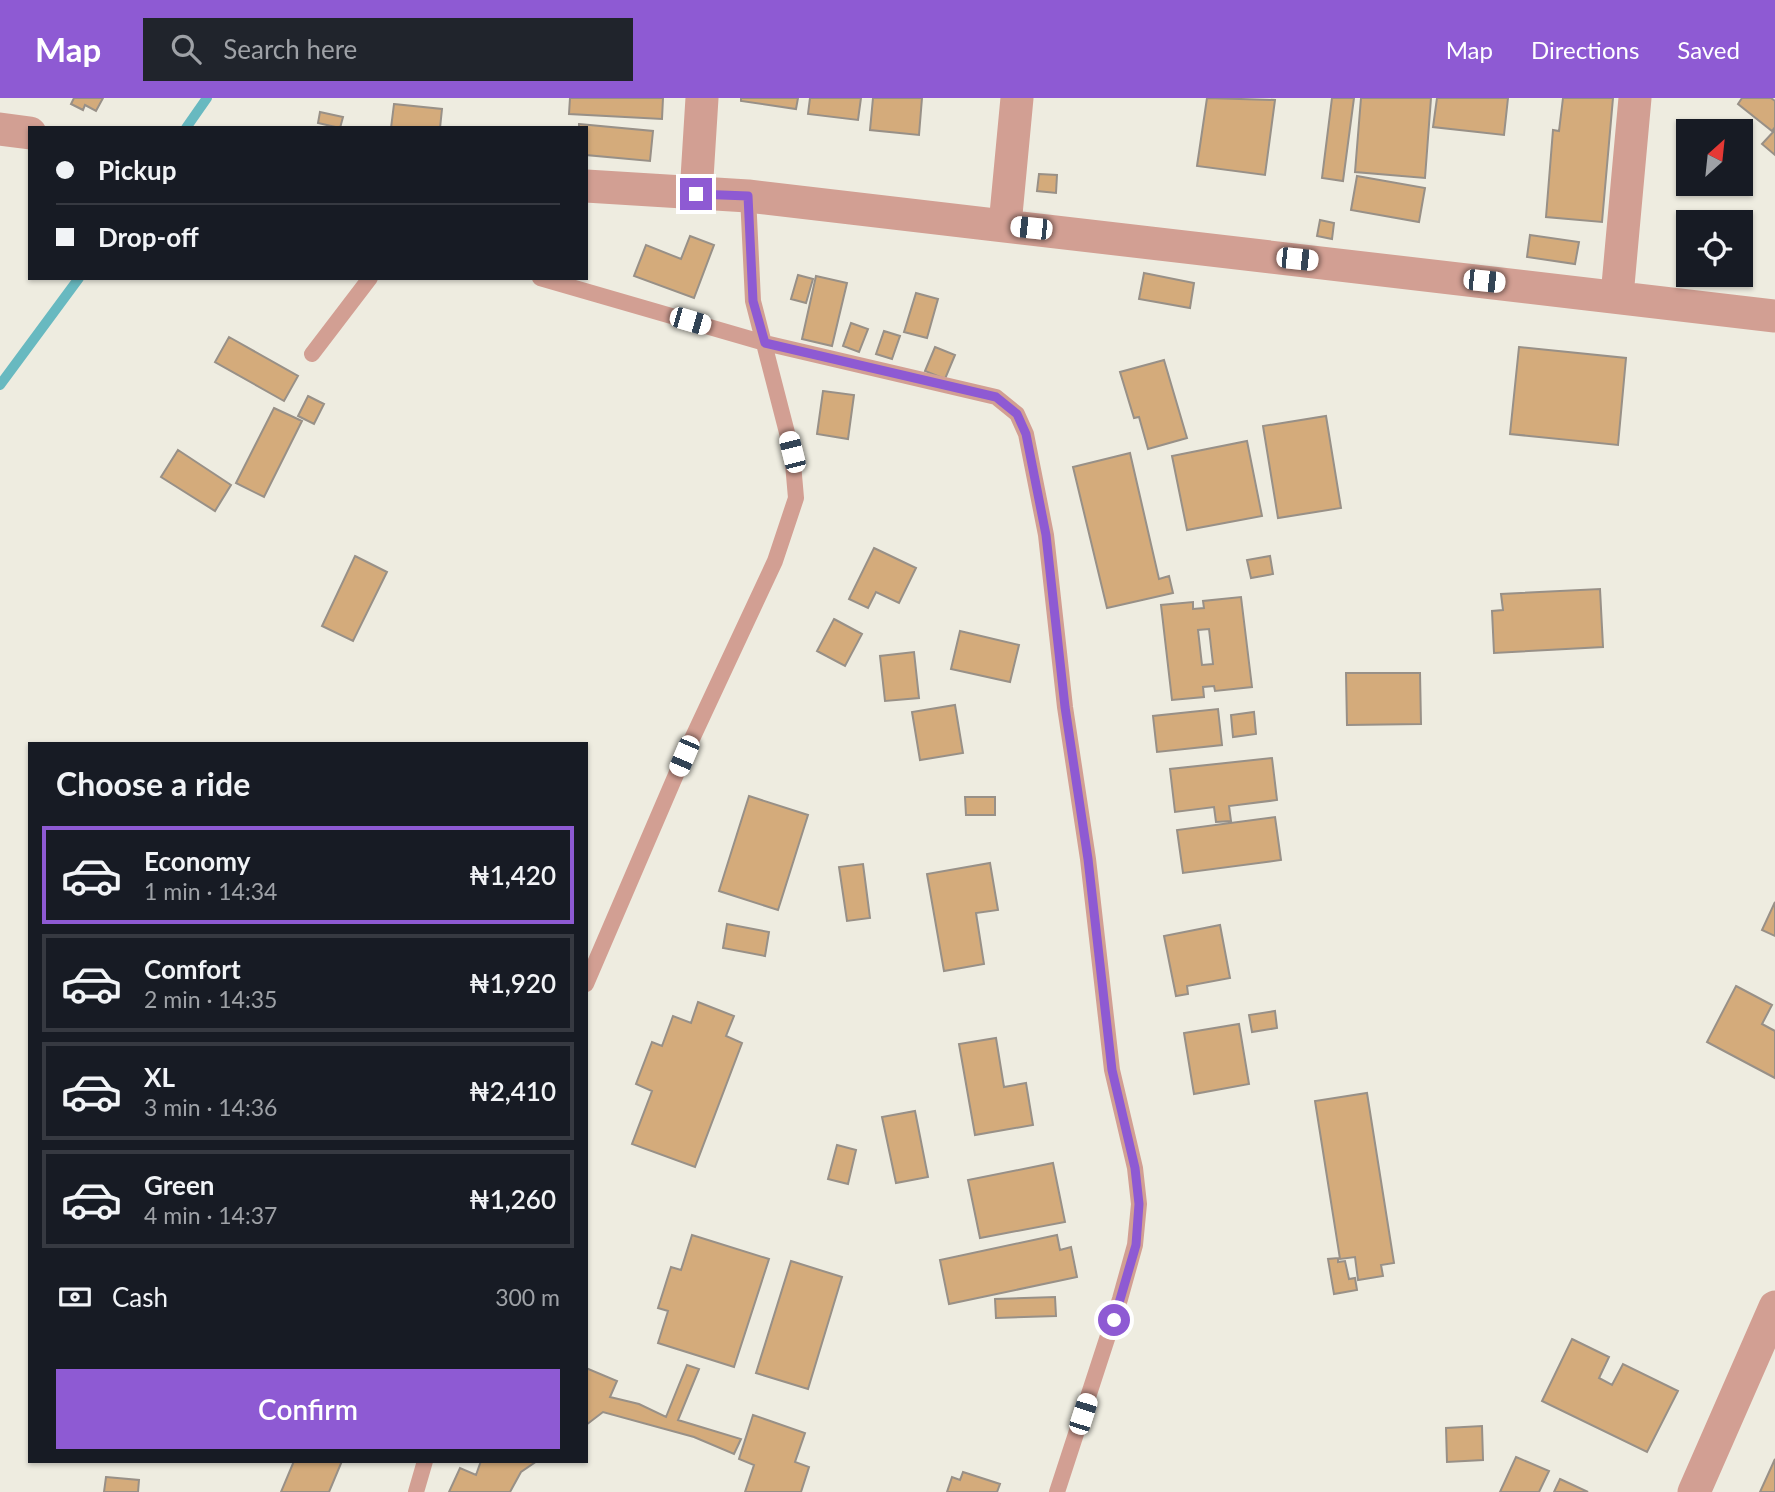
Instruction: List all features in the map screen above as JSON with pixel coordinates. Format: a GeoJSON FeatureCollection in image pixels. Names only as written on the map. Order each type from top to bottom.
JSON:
{"type":"FeatureCollection","features":[{"type":"Feature","properties":{"kind":"street"},"geometry":{"type":"LineString","coordinates":[[696,194],[702,98]]}},
{"type":"Feature","properties":{"kind":"street"},"geometry":{"type":"LineString","coordinates":[[1004,225],[1017,98]]}},
{"type":"Feature","properties":{"kind":"street"},"geometry":{"type":"LineString","coordinates":[[1617,296],[1635,98]]}},
{"type":"Feature","properties":{"kind":"street"},"geometry":{"type":"LineString","coordinates":[[0,129],[28,133]]}},
{"type":"Feature","properties":{"kind":"street"},"geometry":{"type":"LineString","coordinates":[[588,187],[748,196],[1775,316]]}},
{"type":"Feature","properties":{"kind":"street"},"geometry":{"type":"LineString","coordinates":[[1694,1492],[1775,1307]]}},
{"type":"Feature","properties":{"kind":"lane"},"geometry":{"type":"LineString","coordinates":[[588,979],[684,756],[775,561],[796,498],[792,452],[753,301],[748,196]]}},
{"type":"Feature","properties":{"kind":"lane"},"geometry":{"type":"LineString","coordinates":[[312,354],[368,280]]}},
{"type":"Feature","properties":{"kind":"lane"},"geometry":{"type":"LineString","coordinates":[[547,280],[765,343],[996,397],[1017,414],[1026,434],[1046,535],[1065,707],[1088,859],[1112,1070],[1135,1168],[1139,1204],[1136,1245],[1121,1299],[1057,1492]]}},
{"type":"Feature","properties":{"kind":"lane"},"geometry":{"type":"LineString","coordinates":[[416,1492],[424,1463]]}},
{"type":"Feature","properties":{"kind":"building"},"geometry":{"type":"Polygon","coordinates":[[[74,98],[103,98],[96,111],[85,105],[83,110],[71,104],[74,98]]]}},
{"type":"Feature","properties":{"kind":"building"},"geometry":{"type":"Polygon","coordinates":[[[570,98],[663,98],[662,119],[569,114],[570,98]]]}},
{"type":"Feature","properties":{"kind":"building"},"geometry":{"type":"Polygon","coordinates":[[[741,98],[798,98],[796,109],[741,101],[741,98]]]}},
{"type":"Feature","properties":{"kind":"building"},"geometry":{"type":"Polygon","coordinates":[[[810,98],[861,98],[858,120],[808,114],[810,98]]]}},
{"type":"Feature","properties":{"kind":"building"},"geometry":{"type":"Polygon","coordinates":[[[873,98],[922,98],[919,135],[870,130],[873,98]]]}},
{"type":"Feature","properties":{"kind":"building"},"geometry":{"type":"Polygon","coordinates":[[[1207,98],[1275,100],[1265,175],[1197,166],[1207,98]]]}},
{"type":"Feature","properties":{"kind":"building"},"geometry":{"type":"Polygon","coordinates":[[[1332,98],[1354,98],[1343,181],[1322,178],[1332,98]]]}},
{"type":"Feature","properties":{"kind":"building"},"geometry":{"type":"Polygon","coordinates":[[[1361,98],[1431,98],[1425,178],[1355,172],[1361,98]]]}},
{"type":"Feature","properties":{"kind":"building"},"geometry":{"type":"Polygon","coordinates":[[[1437,98],[1508,98],[1504,135],[1433,127],[1437,98]]]}},
{"type":"Feature","properties":{"kind":"building"},"geometry":{"type":"Polygon","coordinates":[[[1563,98],[1613,98],[1602,222],[1546,217],[1553,130],[1559,131],[1563,98]]]}},
{"type":"Feature","properties":{"kind":"building"},"geometry":{"type":"Polygon","coordinates":[[[1742,98],[1771,98],[1775,101],[1775,127],[1772,131],[1738,104],[1742,98]]]}},
{"type":"Feature","properties":{"kind":"building"},"geometry":{"type":"Polygon","coordinates":[[[394,104],[442,109],[440,126],[391,126],[394,104]]]}},
{"type":"Feature","properties":{"kind":"building"},"geometry":{"type":"Polygon","coordinates":[[[320,112],[343,117],[341,126],[318,123],[320,112]]]}},
{"type":"Feature","properties":{"kind":"building"},"geometry":{"type":"Polygon","coordinates":[[[579,124],[653,131],[650,161],[588,155],[588,126],[579,124]]]}},
{"type":"Feature","properties":{"kind":"building"},"geometry":{"type":"Polygon","coordinates":[[[1775,130],[1775,155],[1762,144],[1775,130]]]}},
{"type":"Feature","properties":{"kind":"building"},"geometry":{"type":"Polygon","coordinates":[[[1039,174],[1057,175],[1056,193],[1037,191],[1039,174]]]}},
{"type":"Feature","properties":{"kind":"building"},"geometry":{"type":"Polygon","coordinates":[[[1357,176],[1425,188],[1419,222],[1351,210],[1357,176]]]}},
{"type":"Feature","properties":{"kind":"building"},"geometry":{"type":"Polygon","coordinates":[[[1320,220],[1334,223],[1332,239],[1317,236],[1320,220]]]}},
{"type":"Feature","properties":{"kind":"building"},"geometry":{"type":"Polygon","coordinates":[[[1530,235],[1579,242],[1575,264],[1527,257],[1530,235]]]}},
{"type":"Feature","properties":{"kind":"building"},"geometry":{"type":"Polygon","coordinates":[[[690,236],[714,245],[694,298],[634,276],[646,245],[681,259],[690,236]]]}},
{"type":"Feature","properties":{"kind":"building"},"geometry":{"type":"Polygon","coordinates":[[[1144,273],[1194,283],[1190,308],[1139,299],[1144,273]]]}},
{"type":"Feature","properties":{"kind":"building"},"geometry":{"type":"Polygon","coordinates":[[[798,275],[813,279],[806,303],[791,299],[798,275]]]}},
{"type":"Feature","properties":{"kind":"building"},"geometry":{"type":"Polygon","coordinates":[[[816,276],[847,283],[832,346],[802,339],[816,276]]]}},
{"type":"Feature","properties":{"kind":"building"},"geometry":{"type":"Polygon","coordinates":[[[916,293],[938,299],[927,338],[904,332],[916,293]]]}},
{"type":"Feature","properties":{"kind":"building"},"geometry":{"type":"Polygon","coordinates":[[[851,323],[868,329],[859,352],[843,346],[851,323]]]}},
{"type":"Feature","properties":{"kind":"building"},"geometry":{"type":"Polygon","coordinates":[[[884,331],[900,336],[892,359],[876,354],[884,331]]]}},
{"type":"Feature","properties":{"kind":"building"},"geometry":{"type":"Polygon","coordinates":[[[229,337],[298,376],[284,401],[215,362],[229,337]]]}},
{"type":"Feature","properties":{"kind":"building"},"geometry":{"type":"Polygon","coordinates":[[[935,347],[955,355],[945,379],[925,371],[935,347]]]}},
{"type":"Feature","properties":{"kind":"building"},"geometry":{"type":"Polygon","coordinates":[[[1519,347],[1626,358],[1618,445],[1510,434],[1519,347]]]}},
{"type":"Feature","properties":{"kind":"building"},"geometry":{"type":"Polygon","coordinates":[[[1164,360],[1187,438],[1148,449],[1139,417],[1134,418],[1120,372],[1164,360]]]}},
{"type":"Feature","properties":{"kind":"building"},"geometry":{"type":"Polygon","coordinates":[[[823,391],[854,395],[848,439],[817,434],[823,391]]]}},
{"type":"Feature","properties":{"kind":"building"},"geometry":{"type":"Polygon","coordinates":[[[308,396],[324,404],[314,424],[298,416],[308,396]]]}},
{"type":"Feature","properties":{"kind":"building"},"geometry":{"type":"Polygon","coordinates":[[[274,408],[302,421],[264,497],[236,483],[274,408]]]}},
{"type":"Feature","properties":{"kind":"building"},"geometry":{"type":"Polygon","coordinates":[[[1326,416],[1341,508],[1278,518],[1263,426],[1326,416]]]}},
{"type":"Feature","properties":{"kind":"building"},"geometry":{"type":"Polygon","coordinates":[[[1247,441],[1262,516],[1187,530],[1172,456],[1247,441]]]}},
{"type":"Feature","properties":{"kind":"building"},"geometry":{"type":"Polygon","coordinates":[[[178,450],[231,485],[215,511],[161,477],[178,450]]]}},
{"type":"Feature","properties":{"kind":"building"},"geometry":{"type":"Polygon","coordinates":[[[1130,453],[1159,579],[1169,576],[1173,593],[1107,608],[1073,467],[1130,453]]]}},
{"type":"Feature","properties":{"kind":"building"},"geometry":{"type":"Polygon","coordinates":[[[874,548],[916,568],[899,603],[876,592],[868,608],[849,599],[874,548]]]}},
{"type":"Feature","properties":{"kind":"building"},"geometry":{"type":"Polygon","coordinates":[[[355,556],[387,572],[353,641],[322,626],[355,556]]]}},
{"type":"Feature","properties":{"kind":"building"},"geometry":{"type":"Polygon","coordinates":[[[1270,556],[1273,574],[1251,578],[1247,560],[1270,556]]]}},
{"type":"Feature","properties":{"kind":"building"},"geometry":{"type":"Polygon","coordinates":[[[1600,589],[1603,647],[1494,653],[1492,611],[1503,610],[1501,594],[1600,589]]]}},
{"type":"Feature","properties":{"kind":"building"},"geometry":{"type":"Polygon","coordinates":[[[1241,597],[1252,687],[1215,691],[1214,686],[1203,687],[1204,697],[1172,700],[1161,605],[1193,602],[1193,609],[1204,608],[1203,601],[1241,597]],[[1209,629],[1198,630],[1202,665],[1213,664],[1209,629]]]}},
{"type":"Feature","properties":{"kind":"building"},"geometry":{"type":"Polygon","coordinates":[[[834,619],[862,634],[845,666],[817,651],[834,619]]]}},
{"type":"Feature","properties":{"kind":"building"},"geometry":{"type":"Polygon","coordinates":[[[960,631],[1019,645],[1010,682],[951,669],[960,631]]]}},
{"type":"Feature","properties":{"kind":"building"},"geometry":{"type":"Polygon","coordinates":[[[914,652],[919,698],[885,701],[880,656],[914,652]]]}},
{"type":"Feature","properties":{"kind":"building"},"geometry":{"type":"Polygon","coordinates":[[[1346,673],[1420,673],[1421,724],[1347,725],[1346,673]]]}},
{"type":"Feature","properties":{"kind":"building"},"geometry":{"type":"Polygon","coordinates":[[[955,705],[963,753],[920,760],[912,712],[955,705]]]}},
{"type":"Feature","properties":{"kind":"building"},"geometry":{"type":"Polygon","coordinates":[[[1218,709],[1222,745],[1157,752],[1153,716],[1218,709]]]}},
{"type":"Feature","properties":{"kind":"building"},"geometry":{"type":"Polygon","coordinates":[[[1254,712],[1256,734],[1233,737],[1231,715],[1254,712]]]}},
{"type":"Feature","properties":{"kind":"building"},"geometry":{"type":"Polygon","coordinates":[[[1272,758],[1277,800],[1229,806],[1231,821],[1216,822],[1214,807],[1175,812],[1170,769],[1272,758]]]}},
{"type":"Feature","properties":{"kind":"building"},"geometry":{"type":"Polygon","coordinates":[[[749,796],[808,815],[778,910],[719,891],[749,796]]]}},
{"type":"Feature","properties":{"kind":"building"},"geometry":{"type":"Polygon","coordinates":[[[965,797],[995,797],[995,815],[966,815],[965,797]]]}},
{"type":"Feature","properties":{"kind":"building"},"geometry":{"type":"Polygon","coordinates":[[[1275,817],[1281,860],[1183,873],[1177,830],[1275,817]]]}},
{"type":"Feature","properties":{"kind":"building"},"geometry":{"type":"Polygon","coordinates":[[[990,863],[998,910],[976,913],[984,964],[944,971],[927,874],[990,863]]]}},
{"type":"Feature","properties":{"kind":"building"},"geometry":{"type":"Polygon","coordinates":[[[863,864],[870,918],[847,921],[839,867],[863,864]]]}},
{"type":"Feature","properties":{"kind":"building"},"geometry":{"type":"Polygon","coordinates":[[[1775,902],[1775,936],[1762,930],[1775,902]]]}},
{"type":"Feature","properties":{"kind":"building"},"geometry":{"type":"Polygon","coordinates":[[[727,924],[769,932],[765,956],[723,948],[727,924]]]}},
{"type":"Feature","properties":{"kind":"building"},"geometry":{"type":"Polygon","coordinates":[[[1220,925],[1230,978],[1187,986],[1188,994],[1176,996],[1164,936],[1220,925]]]}},
{"type":"Feature","properties":{"kind":"building"},"geometry":{"type":"Polygon","coordinates":[[[1736,986],[1772,1005],[1762,1024],[1775,1031],[1775,1078],[1707,1042],[1736,986]]]}},
{"type":"Feature","properties":{"kind":"building"},"geometry":{"type":"Polygon","coordinates":[[[698,1002],[734,1016],[726,1036],[742,1043],[695,1167],[632,1144],[652,1091],[636,1084],[652,1042],[662,1046],[673,1016],[691,1023],[698,1002]]]}},
{"type":"Feature","properties":{"kind":"building"},"geometry":{"type":"Polygon","coordinates":[[[1275,1011],[1277,1028],[1252,1032],[1249,1015],[1275,1011]]]}},
{"type":"Feature","properties":{"kind":"building"},"geometry":{"type":"Polygon","coordinates":[[[1239,1024],[1249,1084],[1194,1094],[1184,1033],[1239,1024]]]}},
{"type":"Feature","properties":{"kind":"building"},"geometry":{"type":"Polygon","coordinates":[[[996,1038],[1004,1087],[1026,1083],[1033,1125],[975,1135],[959,1044],[996,1038]]]}},
{"type":"Feature","properties":{"kind":"building"},"geometry":{"type":"Polygon","coordinates":[[[1367,1093],[1394,1263],[1381,1265],[1383,1276],[1358,1280],[1355,1257],[1340,1259],[1315,1101],[1367,1093]]]}},
{"type":"Feature","properties":{"kind":"building"},"geometry":{"type":"Polygon","coordinates":[[[915,1111],[928,1177],[896,1183],[882,1117],[915,1111]]]}},
{"type":"Feature","properties":{"kind":"building"},"geometry":{"type":"Polygon","coordinates":[[[837,1145],[856,1150],[848,1184],[828,1179],[837,1145]]]}},
{"type":"Feature","properties":{"kind":"building"},"geometry":{"type":"Polygon","coordinates":[[[1053,1163],[1065,1222],[980,1238],[968,1180],[1053,1163]]]}},
{"type":"Feature","properties":{"kind":"building"},"geometry":{"type":"Polygon","coordinates":[[[692,1235],[769,1259],[734,1367],[658,1343],[668,1311],[658,1308],[671,1267],[681,1270],[692,1235]]]}},
{"type":"Feature","properties":{"kind":"building"},"geometry":{"type":"Polygon","coordinates":[[[1057,1235],[1060,1250],[1071,1247],[1077,1277],[949,1304],[940,1260],[1057,1235]]]}},
{"type":"Feature","properties":{"kind":"building"},"geometry":{"type":"Polygon","coordinates":[[[1338,1258],[1338,1262],[1345,1261],[1349,1279],[1355,1278],[1357,1290],[1334,1294],[1328,1259],[1338,1258]]]}},
{"type":"Feature","properties":{"kind":"building"},"geometry":{"type":"Polygon","coordinates":[[[791,1261],[842,1277],[808,1389],[756,1373],[791,1261]]]}},
{"type":"Feature","properties":{"kind":"building"},"geometry":{"type":"Polygon","coordinates":[[[1055,1297],[1056,1316],[996,1318],[995,1299],[1055,1297]]]}},
{"type":"Feature","properties":{"kind":"building"},"geometry":{"type":"Polygon","coordinates":[[[1572,1339],[1609,1357],[1599,1378],[1612,1385],[1623,1364],[1678,1391],[1647,1452],[1542,1401],[1572,1339]]]}},
{"type":"Feature","properties":{"kind":"building"},"geometry":{"type":"Polygon","coordinates":[[[687,1365],[699,1369],[678,1420],[741,1439],[734,1454],[694,1437],[603,1412],[588,1423],[588,1369],[617,1381],[610,1397],[639,1404],[666,1417],[687,1365]]]}},
{"type":"Feature","properties":{"kind":"building"},"geometry":{"type":"Polygon","coordinates":[[[753,1415],[805,1433],[795,1462],[809,1467],[801,1492],[745,1492],[754,1465],[739,1459],[753,1415]]]}},
{"type":"Feature","properties":{"kind":"building"},"geometry":{"type":"Polygon","coordinates":[[[1482,1426],[1483,1460],[1447,1462],[1446,1428],[1482,1426]]]}},
{"type":"Feature","properties":{"kind":"building"},"geometry":{"type":"Polygon","coordinates":[[[1516,1457],[1549,1471],[1539,1492],[1500,1492],[1516,1457]]]}},
{"type":"Feature","properties":{"kind":"building"},"geometry":{"type":"Polygon","coordinates":[[[1775,1459],[1775,1492],[1760,1492],[1775,1459]]]}},
{"type":"Feature","properties":{"kind":"building"},"geometry":{"type":"Polygon","coordinates":[[[293,1463],[341,1463],[329,1492],[281,1492],[293,1463]]]}},
{"type":"Feature","properties":{"kind":"building"},"geometry":{"type":"Polygon","coordinates":[[[480,1463],[534,1463],[521,1472],[510,1492],[449,1492],[460,1468],[476,1475],[480,1463]]]}},
{"type":"Feature","properties":{"kind":"building"},"geometry":{"type":"Polygon","coordinates":[[[963,1472],[1000,1484],[997,1492],[947,1492],[952,1477],[960,1480],[963,1472]]]}},
{"type":"Feature","properties":{"kind":"building"},"geometry":{"type":"Polygon","coordinates":[[[106,1477],[139,1480],[138,1492],[104,1492],[106,1477]]]}},
{"type":"Feature","properties":{"kind":"building"},"geometry":{"type":"Polygon","coordinates":[[[1560,1479],[1588,1492],[1554,1492],[1560,1479]]]}},
{"type":"Feature","properties":{"kind":"waterway"},"geometry":{"type":"LineString","coordinates":[[187,126],[207,98]]}},
{"type":"Feature","properties":{"kind":"waterway"},"geometry":{"type":"LineString","coordinates":[[0,385],[78,280]]}},
{"type":"Feature","properties":{"kind":"route"},"geometry":{"type":"LineString","coordinates":[[696,194],[748,196],[753,301],[765,343],[996,397],[1017,414],[1026,434],[1046,535],[1065,707],[1088,859],[1112,1070],[1135,1168],[1139,1204],[1136,1245],[1114,1320]]}}]}
